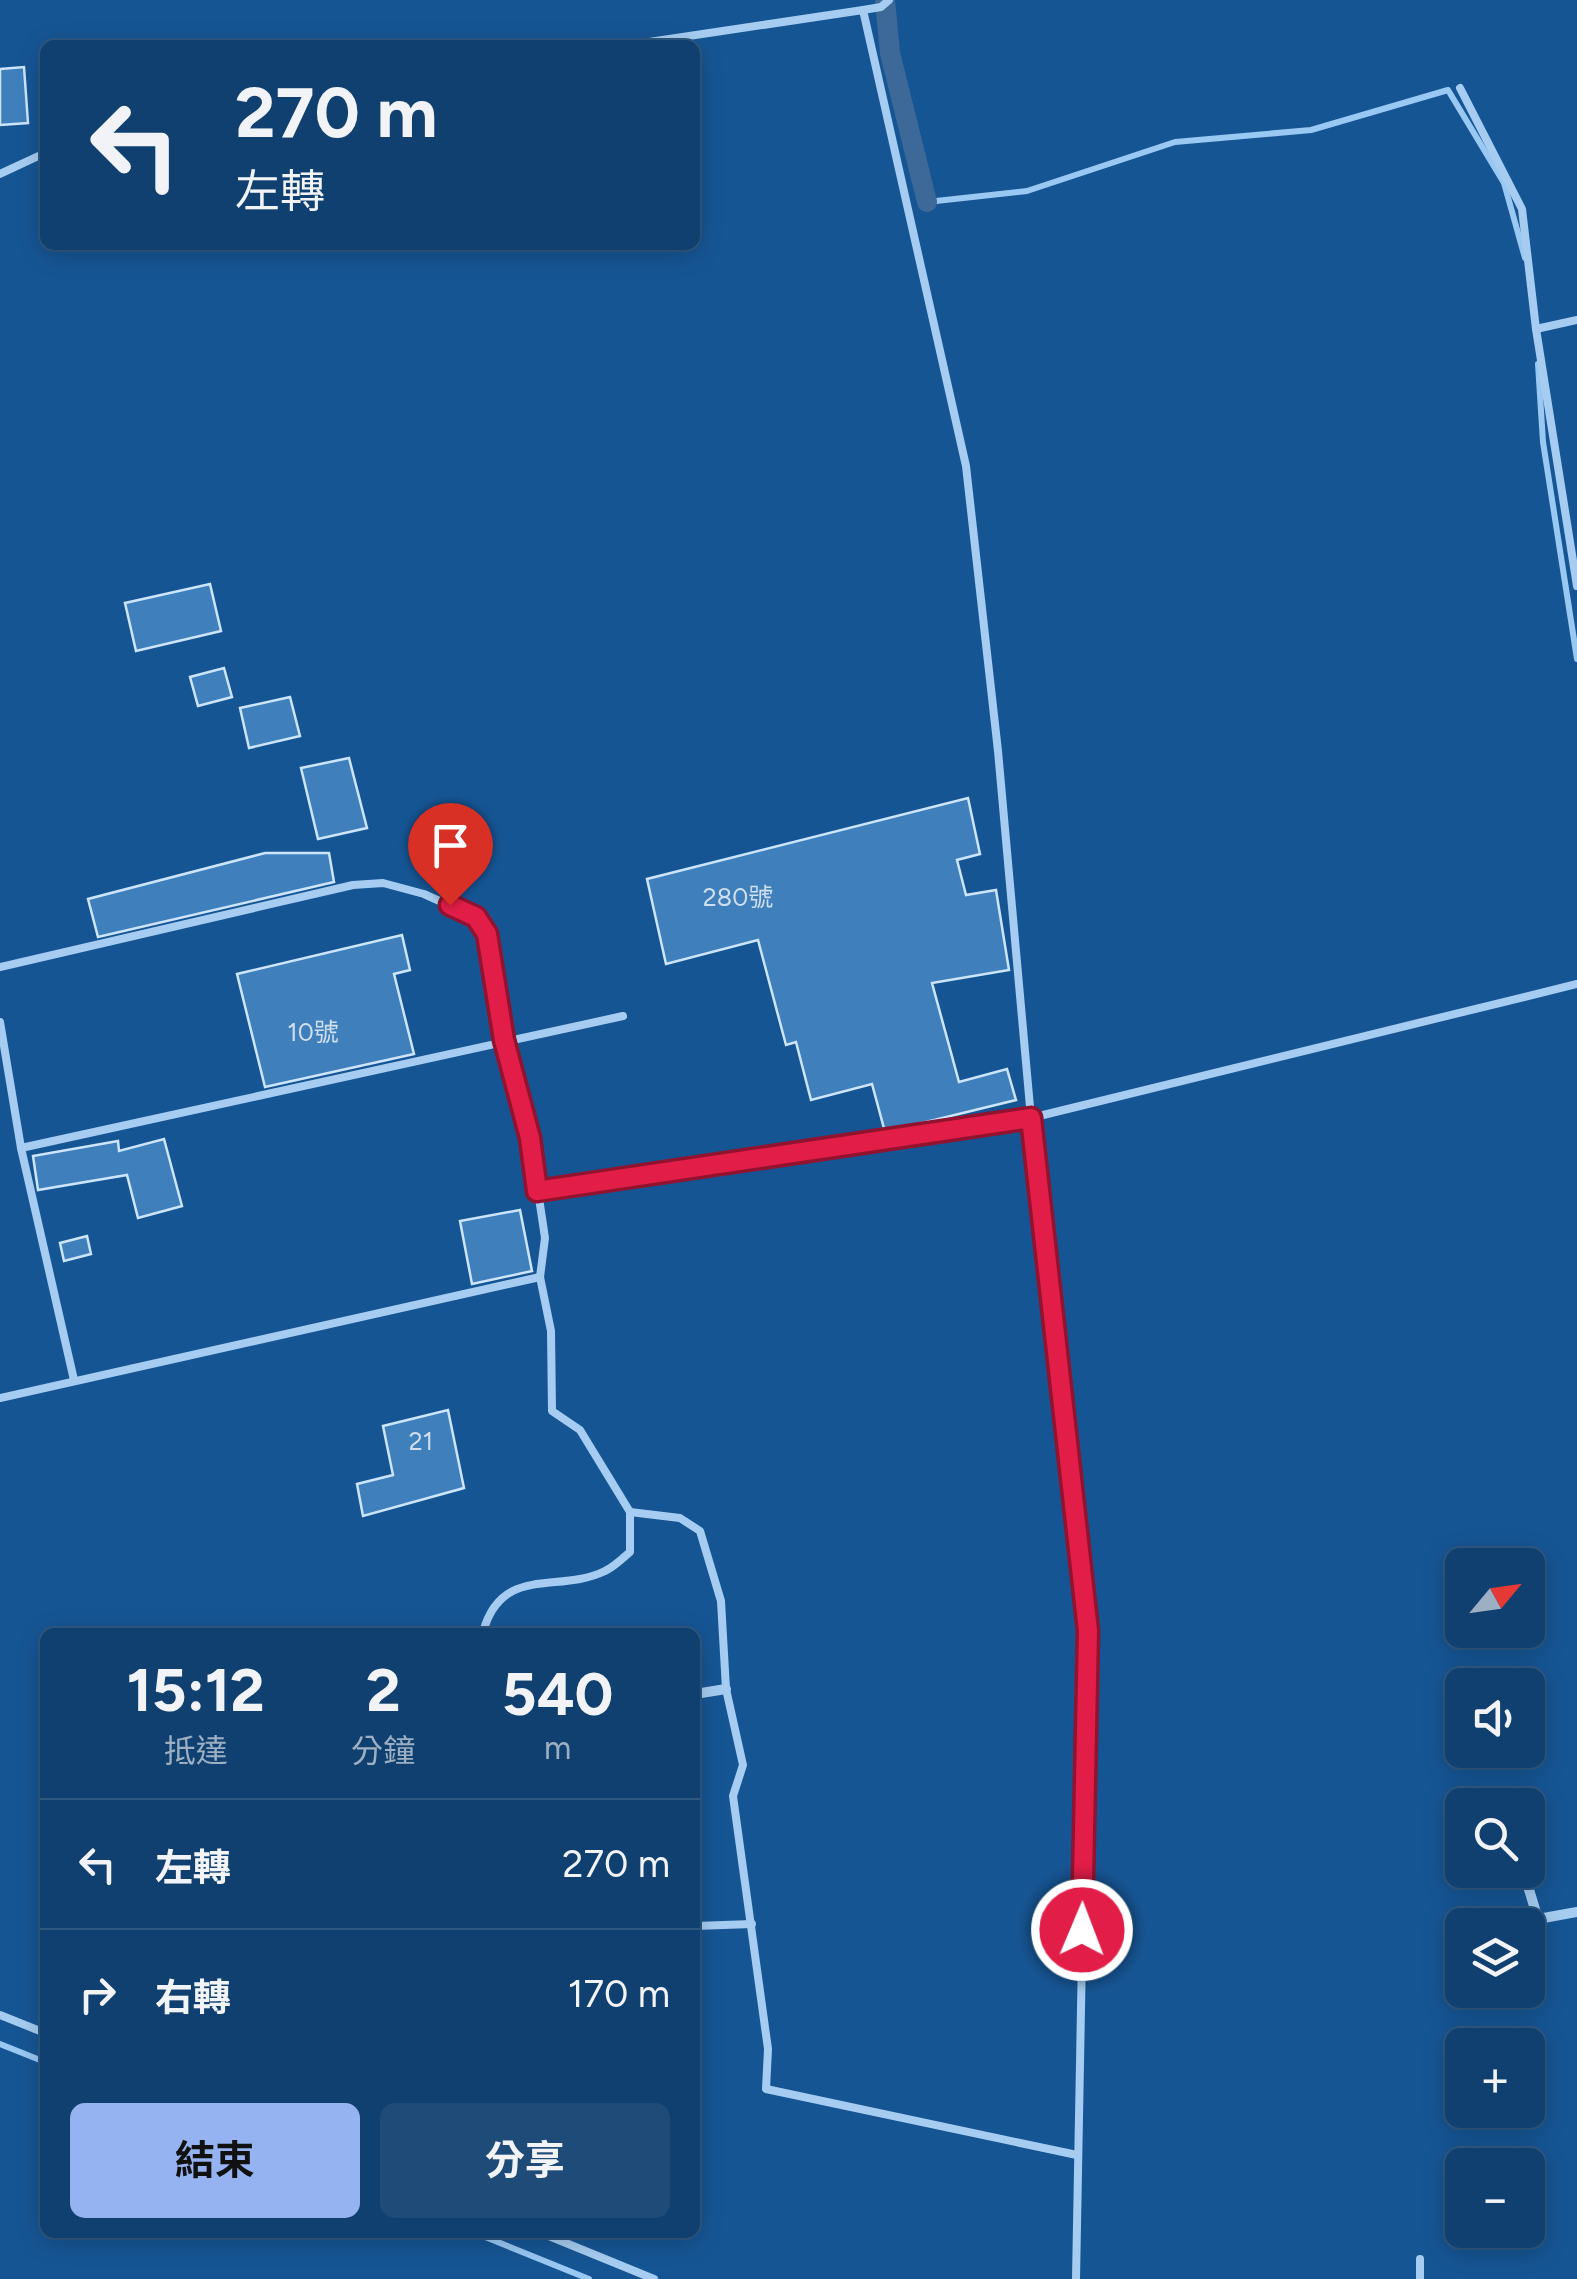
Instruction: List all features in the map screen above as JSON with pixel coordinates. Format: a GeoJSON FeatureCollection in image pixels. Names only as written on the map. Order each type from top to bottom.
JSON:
{"type":"FeatureCollection","features":[{"type":"Feature","properties":{"kind":"street"},"geometry":{"type":"LineString","coordinates":[[700,1693],[726,1689]]}},
{"type":"Feature","properties":{"kind":"street"},"geometry":{"type":"LineString","coordinates":[[1529,1888],[1538,1919],[1577,1912]]}},
{"type":"Feature","properties":{"kind":"lane"},"geometry":{"type":"LineString","coordinates":[[663,40],[881,7],[890,0]]}},
{"type":"Feature","properties":{"kind":"lane"},"geometry":{"type":"LineString","coordinates":[[863,10],[966,466],[998,752],[1031,1118],[1088,1631],[1076,2279]]}},
{"type":"Feature","properties":{"kind":"lane"},"geometry":{"type":"LineString","coordinates":[[1460,88],[1522,208],[1536,330],[1577,586]]}},
{"type":"Feature","properties":{"kind":"lane"},"geometry":{"type":"LineString","coordinates":[[0,174],[40,155]]}},
{"type":"Feature","properties":{"kind":"lane"},"geometry":{"type":"LineString","coordinates":[[1536,330],[1577,320]]}},
{"type":"Feature","properties":{"kind":"lane"},"geometry":{"type":"LineString","coordinates":[[0,967],[353,885],[383,884],[424,894],[476,917],[487,934],[504,1040],[530,1138],[545,1238],[540,1276],[551,1332],[552,1411],[580,1430],[630,1512],[630,1552],[604,1572],[522,1584],[488,1612],[484,1628]]}},
{"type":"Feature","properties":{"kind":"lane"},"geometry":{"type":"LineString","coordinates":[[537,1191],[1031,1118],[1577,984]]}},
{"type":"Feature","properties":{"kind":"lane"},"geometry":{"type":"LineString","coordinates":[[20,1148],[623,1016]]}},
{"type":"Feature","properties":{"kind":"lane"},"geometry":{"type":"LineString","coordinates":[[0,1022],[20,1148],[74,1380]]}},
{"type":"Feature","properties":{"kind":"lane"},"geometry":{"type":"LineString","coordinates":[[0,1398],[540,1276]]}},
{"type":"Feature","properties":{"kind":"lane"},"geometry":{"type":"LineString","coordinates":[[630,1512],[680,1518],[700,1532],[721,1601],[726,1689],[743,1765],[733,1796],[768,2048],[766,2089],[1077,2155]]}},
{"type":"Feature","properties":{"kind":"lane"},"geometry":{"type":"LineString","coordinates":[[700,1926],[752,1924]]}},
{"type":"Feature","properties":{"kind":"lane"},"geometry":{"type":"LineString","coordinates":[[0,2014],[40,2031]]}},
{"type":"Feature","properties":{"kind":"lane"},"geometry":{"type":"LineString","coordinates":[[554,2238],[654,2279]]}},
{"type":"Feature","properties":{"kind":"lane"},"geometry":{"type":"LineString","coordinates":[[1420,2260],[1420,2279]]}},
{"type":"Feature","properties":{"kind":"building"},"geometry":{"type":"Polygon","coordinates":[[[24,67],[28,123],[0,125],[0,69],[24,67]]]}},
{"type":"Feature","properties":{"kind":"building"},"geometry":{"type":"Polygon","coordinates":[[[210,584],[221,631],[136,651],[125,603],[210,584]]]}},
{"type":"Feature","properties":{"kind":"building"},"geometry":{"type":"Polygon","coordinates":[[[224,668],[232,697],[198,706],[190,677],[224,668]]]}},
{"type":"Feature","properties":{"kind":"building"},"geometry":{"type":"Polygon","coordinates":[[[290,697],[300,736],[249,748],[240,708],[290,697]]]}},
{"type":"Feature","properties":{"kind":"building"},"geometry":{"type":"Polygon","coordinates":[[[349,758],[367,828],[318,839],[301,768],[349,758]]]}},
{"type":"Feature","properties":{"kind":"building"},"geometry":{"type":"Polygon","coordinates":[[[968,798],[980,854],[957,860],[966,895],[996,890],[1009,970],[932,983],[959,1082],[1007,1069],[1016,1100],[885,1132],[872,1084],[811,1100],[796,1042],[786,1045],[758,940],[666,964],[647,879],[968,798]]]}},
{"type":"Feature","properties":{"kind":"building"},"geometry":{"type":"Polygon","coordinates":[[[265,853],[329,853],[334,882],[98,937],[88,899],[265,853]]]}},
{"type":"Feature","properties":{"kind":"building"},"geometry":{"type":"Polygon","coordinates":[[[402,935],[410,970],[394,974],[414,1054],[265,1087],[237,974],[402,935]]]}},
{"type":"Feature","properties":{"kind":"building"},"geometry":{"type":"Polygon","coordinates":[[[164,1139],[182,1206],[138,1218],[127,1175],[38,1190],[33,1156],[118,1141],[119,1151],[164,1139]]]}},
{"type":"Feature","properties":{"kind":"building"},"geometry":{"type":"Polygon","coordinates":[[[520,1210],[532,1271],[472,1284],[460,1221],[520,1210]]]}},
{"type":"Feature","properties":{"kind":"building"},"geometry":{"type":"Polygon","coordinates":[[[87,1236],[91,1254],[64,1261],[60,1243],[87,1236]]]}},
{"type":"Feature","properties":{"kind":"building"},"geometry":{"type":"Polygon","coordinates":[[[448,1410],[464,1488],[363,1516],[357,1484],[393,1475],[383,1426],[448,1410]]]}},
{"type":"Feature","properties":{"kind":"waterway"},"geometry":{"type":"LineString","coordinates":[[885,0],[890,53],[927,202]]}},
{"type":"Feature","properties":{"kind":"waterway"},"geometry":{"type":"LineString","coordinates":[[927,202],[1027,191],[1175,142],[1311,130],[1448,90],[1504,183],[1525,258]]}},
{"type":"Feature","properties":{"kind":"waterway"},"geometry":{"type":"LineString","coordinates":[[1538,364],[1543,442],[1577,659]]}},
{"type":"Feature","properties":{"kind":"waterway"},"geometry":{"type":"LineString","coordinates":[[0,2044],[40,2060]]}},
{"type":"Feature","properties":{"kind":"waterway"},"geometry":{"type":"LineString","coordinates":[[488,2238],[589,2279]]}},
{"type":"Feature","properties":{"kind":"route"},"geometry":{"type":"LineString","coordinates":[[450,905],[476,917],[487,934],[504,1040],[530,1138],[537,1191],[1031,1118],[1088,1631],[1082,1930]]}}]}
